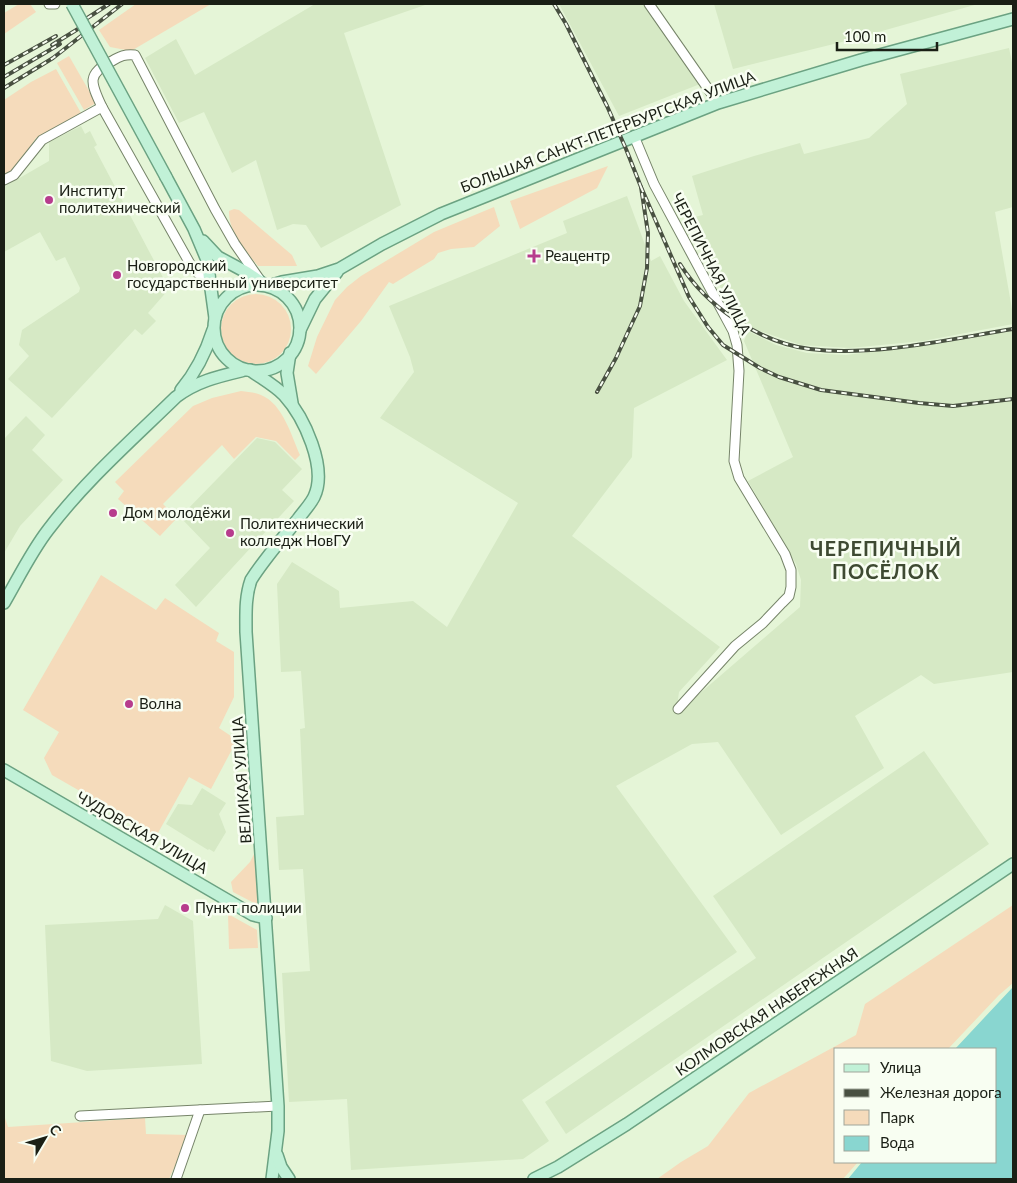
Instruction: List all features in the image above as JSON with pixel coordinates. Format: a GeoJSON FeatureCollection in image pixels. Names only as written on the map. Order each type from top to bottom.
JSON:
{"type":"FeatureCollection","features":[{"type":"Feature","properties":{"kind":"main road"},"geometry":{"type":"LineString","coordinates":[[72,4],[194,229],[207,260],[216,342],[224,356],[231,363],[271,384],[283,394],[292,406]]}},
{"type":"Feature","properties":{"kind":"main road","name":"БОЛЬШАЯ САНКТ-ПЕТЕРБУРГСКАЯ УЛИЦА"},"geometry":{"type":"LineString","coordinates":[[265,284],[318,276],[340,269],[382,244],[441,214],[718,102],[860,60],[1013,19]]}},
{"type":"Feature","properties":{"kind":"main road"},"geometry":{"type":"LineString","coordinates":[[1000,23],[1013,27]]}},
{"type":"Feature","properties":{"kind":"main road"},"geometry":{"type":"LineString","coordinates":[[4,603],[43,536],[55,520],[95,477],[176,397],[190,387],[204,381],[247,370],[261,371],[269,369],[284,361],[290,353],[299,332],[298,318],[292,303],[285,296],[218,258],[194,229]]}},
{"type":"Feature","properties":{"kind":"main road","name":"БОЛЬШАЯ САНКТ-ПЕТЕРБУРГСКАЯ УЛИЦА"},"geometry":{"type":"LineString","coordinates":[[299,332],[315,299],[340,269]]}},
{"type":"Feature","properties":{"kind":"main road"},"geometry":{"type":"LineString","coordinates":[[176,397],[205,353],[223,303],[234,293],[249,286],[265,284]]}},
{"type":"Feature","properties":{"kind":"main road"},"geometry":{"type":"LineString","coordinates":[[290,353],[287,373],[292,406]]}},
{"type":"Feature","properties":{"kind":"main road","name":"ВЕЛИКАЯ УЛИЦА"},"geometry":{"type":"LineString","coordinates":[[272,1179],[276,1149],[278,1106],[246,632],[246,606],[251,580],[312,501],[318,485],[318,469],[315,454],[305,429],[292,406]]}},
{"type":"Feature","properties":{"kind":"main road","name":"ЧУДОВСКАЯ УЛИЦА"},"geometry":{"type":"LineString","coordinates":[[4,770],[253,915],[266,918]]}},
{"type":"Feature","properties":{"kind":"main road","name":"КОЛМОВСКАЯ НАБЕРЕЖНАЯ"},"geometry":{"type":"LineString","coordinates":[[534,1179],[558,1168],[627,1124],[1013,864]]}},
{"type":"Feature","properties":{"kind":"main road"},"geometry":{"type":"LineString","coordinates":[[276,1149],[281,1167],[289,1179]]}},
{"type":"Feature","properties":{"kind":"street"},"geometry":{"type":"LineString","coordinates":[[49,4],[55,4]]}},
{"type":"Feature","properties":{"kind":"street"},"geometry":{"type":"LineString","coordinates":[[649,4],[718,102]]}},
{"type":"Feature","properties":{"kind":"street"},"geometry":{"type":"LineString","coordinates":[[210,276],[200,275],[193,269],[102,106],[93,83],[96,72],[99,68],[122,55],[135,55],[215,209],[235,244],[265,284]]}},
{"type":"Feature","properties":{"kind":"street"},"geometry":{"type":"LineString","coordinates":[[4,180],[14,175],[42,140],[102,106]]}},
{"type":"Feature","properties":{"kind":"street","name":"ЧЕРЕПИЧНАЯ УЛИЦА"},"geometry":{"type":"LineString","coordinates":[[634,136],[654,184],[732,331],[737,345],[739,371],[734,461],[739,478],[785,554],[793,578],[788,596],[782,604],[763,623],[735,646],[678,709]]}},
{"type":"Feature","properties":{"kind":"street"},"geometry":{"type":"LineString","coordinates":[[80,1116],[278,1106]]}},
{"type":"Feature","properties":{"kind":"street"},"geometry":{"type":"LineString","coordinates":[[176,1179],[200,1110]]}},
{"type":"Feature","properties":{"kind":"shaded area"},"geometry":{"type":"Polygon","coordinates":[[[315,4],[428,4],[344,33],[401,205],[321,248],[306,225],[293,224],[277,230],[256,160],[232,173],[204,112],[179,123],[145,58],[176,39],[195,75],[315,4]]]}},
{"type":"Feature","properties":{"kind":"shaded area"},"geometry":{"type":"Polygon","coordinates":[[[559,4],[643,4],[700,84],[619,116],[559,4]]]}},
{"type":"Feature","properties":{"kind":"shaded area"},"geometry":{"type":"Polygon","coordinates":[[[714,4],[978,4],[850,40],[733,69],[714,4]]]}},
{"type":"Feature","properties":{"kind":"shaded area"},"geometry":{"type":"Polygon","coordinates":[[[1009,48],[1013,67],[1013,207],[995,212],[1013,324],[923,341],[850,348],[801,345],[739,324],[686,219],[703,215],[692,176],[800,143],[804,154],[869,138],[907,104],[900,74],[1009,48]]]}},
{"type":"Feature","properties":{"kind":"shaded area","name":"Новгородский государственный университет"},"geometry":{"type":"Polygon","coordinates":[[[81,126],[85,134],[90,131],[97,145],[94,147],[169,289],[148,313],[156,321],[142,335],[135,329],[52,418],[8,379],[29,356],[19,345],[22,330],[79,292],[80,288],[65,257],[56,261],[40,232],[4,252],[4,187],[49,161],[49,142],[81,126]]]}},
{"type":"Feature","properties":{"kind":"shaded area"},"geometry":{"type":"Polygon","coordinates":[[[627,196],[651,261],[660,256],[684,301],[727,360],[634,408],[632,457],[572,536],[720,647],[679,692],[676,714],[800,607],[801,580],[796,564],[748,481],[793,457],[744,341],[748,331],[776,345],[807,353],[846,355],[1013,331],[1013,672],[934,684],[921,675],[855,716],[884,768],[781,835],[718,742],[692,744],[616,786],[737,952],[522,1100],[549,1141],[523,1159],[351,1170],[347,1099],[289,1102],[282,973],[310,971],[303,869],[279,870],[276,817],[304,815],[300,729],[305,728],[301,671],[281,672],[277,584],[292,562],[339,591],[340,608],[413,601],[447,627],[518,503],[380,418],[414,372],[410,357],[389,306],[567,233],[563,221],[627,196]]]}},
{"type":"Feature","properties":{"kind":"shaded area"},"geometry":{"type":"Polygon","coordinates":[[[26,416],[45,435],[32,450],[63,480],[20,526],[4,553],[4,439],[26,416]]]}},
{"type":"Feature","properties":{"kind":"shaded area","name":"Политехнический колледж НовГУ"},"geometry":{"type":"Polygon","coordinates":[[[257,438],[275,442],[302,469],[282,490],[294,501],[196,607],[175,585],[210,548],[180,517],[257,438]]]}},
{"type":"Feature","properties":{"kind":"shaded area"},"geometry":{"type":"Polygon","coordinates":[[[924,751],[989,844],[566,1134],[545,1102],[756,958],[713,896],[924,751]]]}},
{"type":"Feature","properties":{"kind":"shaded area"},"geometry":{"type":"Polygon","coordinates":[[[202,788],[226,803],[219,814],[226,832],[214,852],[166,824],[178,804],[192,805],[202,788]]]}},
{"type":"Feature","properties":{"kind":"shaded area"},"geometry":{"type":"Polygon","coordinates":[[[165,905],[193,921],[202,1064],[87,1071],[51,1061],[45,925],[158,919],[165,905]]]}},
{"type":"Feature","properties":{"kind":"green space"},"geometry":{"type":"Polygon","coordinates":[[[19,4],[30,4],[36,12],[4,34],[4,13],[19,4]]]}},
{"type":"Feature","properties":{"kind":"green space"},"geometry":{"type":"Polygon","coordinates":[[[136,4],[211,4],[131,51],[110,47],[99,30],[136,4]]]}},
{"type":"Feature","properties":{"kind":"green space"},"geometry":{"type":"Polygon","coordinates":[[[69,56],[96,103],[84,110],[57,63],[69,56]]]}},
{"type":"Feature","properties":{"kind":"green space"},"geometry":{"type":"Polygon","coordinates":[[[56,69],[81,113],[36,138],[13,172],[4,176],[4,100],[31,82],[56,69]]]}},
{"type":"Feature","properties":{"kind":"green space"},"geometry":{"type":"Polygon","coordinates":[[[608,166],[597,188],[520,229],[510,201],[608,166]]]}},
{"type":"Feature","properties":{"kind":"green space"},"geometry":{"type":"Polygon","coordinates":[[[494,207],[500,226],[474,247],[451,249],[438,253],[434,259],[393,284],[389,282],[361,321],[316,374],[308,366],[317,337],[335,300],[347,287],[361,276],[434,232],[494,207]]]}},
{"type":"Feature","properties":{"kind":"green space"},"geometry":{"type":"Polygon","coordinates":[[[239,210],[292,255],[297,266],[258,266],[248,254],[231,226],[229,211],[239,210]]]}},
{"type":"Feature","properties":{"kind":"green space"},"geometry":{"type":"Polygon","coordinates":[[[256,294],[269,297],[281,304],[288,316],[291,329],[288,342],[281,354],[269,361],[256,364],[243,361],[231,354],[224,342],[221,329],[224,316],[231,304],[243,297],[256,294]]]}},
{"type":"Feature","properties":{"kind":"green space"},"geometry":{"type":"Polygon","coordinates":[[[241,391],[259,394],[269,399],[275,405],[285,421],[300,455],[295,460],[276,441],[256,437],[234,459],[222,445],[163,504],[177,518],[160,536],[118,499],[124,491],[115,482],[193,406],[212,398],[241,391]]]}},
{"type":"Feature","properties":{"kind":"green space","name":"Волна"},"geometry":{"type":"Polygon","coordinates":[[[101,575],[156,610],[165,598],[219,633],[216,641],[234,652],[234,697],[219,728],[237,740],[211,789],[189,777],[153,842],[132,831],[134,822],[52,775],[44,758],[59,732],[23,710],[101,575]]]}},
{"type":"Feature","properties":{"kind":"green space"},"geometry":{"type":"Polygon","coordinates":[[[259,844],[260,904],[258,905],[233,892],[231,882],[250,862],[259,844]]]}},
{"type":"Feature","properties":{"kind":"green space"},"geometry":{"type":"Polygon","coordinates":[[[1013,905],[1013,983],[999,995],[949,1048],[834,1048],[834,1163],[857,1163],[843,1179],[657,1179],[708,1146],[749,1093],[856,1035],[865,1004],[1013,905]]]}},
{"type":"Feature","properties":{"kind":"green space"},"geometry":{"type":"Polygon","coordinates":[[[228,914],[257,930],[258,948],[229,949],[228,914]]]}},
{"type":"Feature","properties":{"kind":"green space"},"geometry":{"type":"Polygon","coordinates":[[[4,1115],[8,1127],[145,1118],[146,1134],[189,1135],[169,1179],[4,1179],[4,1115]]]}},
{"type":"Feature","properties":{"kind":"water"},"geometry":{"type":"Polygon","coordinates":[[[1013,987],[1013,1179],[848,1179],[861,1163],[997,1163],[997,1048],[956,1048],[1013,987]]]}},
{"type":"Feature","properties":{"kind":"railway"},"geometry":{"type":"LineString","coordinates":[[78,24],[109,4]]}},
{"type":"Feature","properties":{"kind":"railway"},"geometry":{"type":"LineString","coordinates":[[4,88],[53,58],[122,4]]}},
{"type":"Feature","properties":{"kind":"railway"},"geometry":{"type":"LineString","coordinates":[[554,4],[607,106],[626,149],[641,187],[648,233],[647,268],[640,306],[616,358],[597,392]]}},
{"type":"Feature","properties":{"kind":"railway"},"geometry":{"type":"LineString","coordinates":[[52,45],[86,24]]}},
{"type":"Feature","properties":{"kind":"railway"},"geometry":{"type":"LineString","coordinates":[[4,65],[56,36]]}},
{"type":"Feature","properties":{"kind":"railway"},"geometry":{"type":"LineString","coordinates":[[4,77],[60,44]]}},
{"type":"Feature","properties":{"kind":"railway"},"geometry":{"type":"LineString","coordinates":[[641,187],[689,297],[708,327],[723,345],[760,368],[779,377],[821,390],[919,403],[953,406],[1013,399]]}},
{"type":"Feature","properties":{"kind":"railway"},"geometry":{"type":"LineString","coordinates":[[680,264],[704,294],[736,320],[772,339],[810,349],[834,351],[885,349],[1013,329]]}},
{"type":"Feature","properties":{"kind":"place","name":"Институт политехнический"},"geometry":{"type":"Point","coordinates":[49,200]}},
{"type":"Feature","properties":{"kind":"place","name":"Реацентр"},"geometry":{"type":"Point","coordinates":[534,256]}},
{"type":"Feature","properties":{"kind":"place","name":"Новгородский государственный университет"},"geometry":{"type":"Point","coordinates":[117,275]}},
{"type":"Feature","properties":{"kind":"place","name":"Дом молодёжи"},"geometry":{"type":"Point","coordinates":[113,513]}},
{"type":"Feature","properties":{"kind":"place","name":"Политехнический колледж НовГУ"},"geometry":{"type":"Point","coordinates":[230,533]}},
{"type":"Feature","properties":{"kind":"place","name":"Волна"},"geometry":{"type":"Point","coordinates":[129,704]}},
{"type":"Feature","properties":{"kind":"place","name":"Пункт полиции"},"geometry":{"type":"Point","coordinates":[185,908]}},
{"type":"Feature","properties":{"kind":"district","name":"ЧЕРЕПИЧНЫЙ ПОСЁЛОК"},"geometry":{"type":"Point","coordinates":[886,560]}}]}
